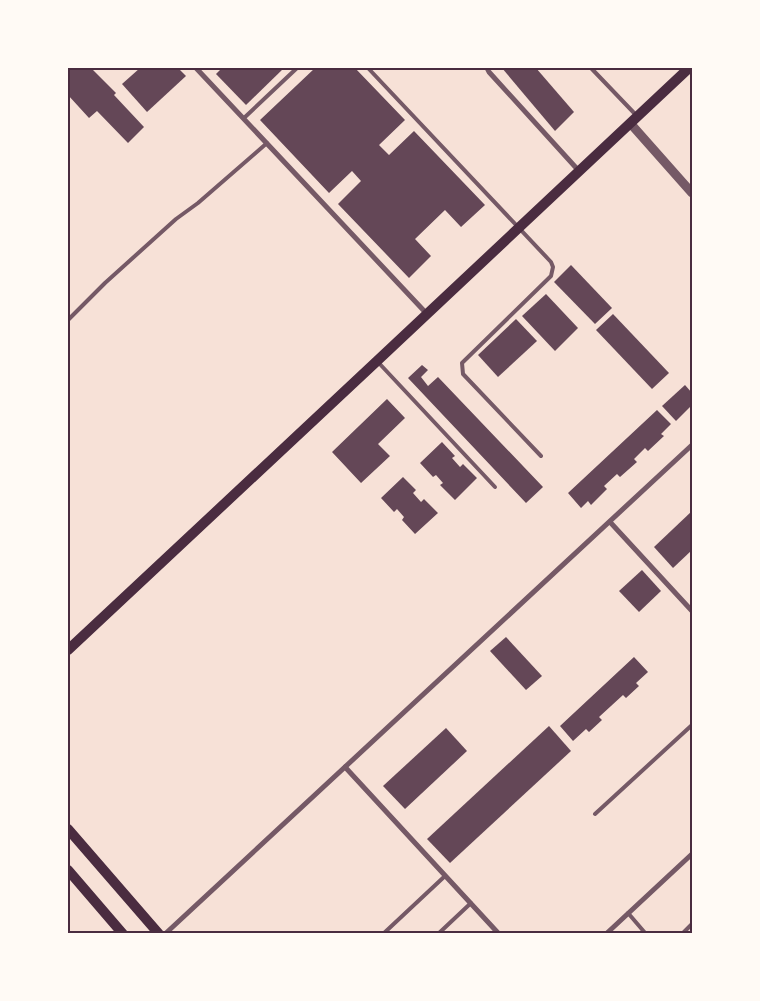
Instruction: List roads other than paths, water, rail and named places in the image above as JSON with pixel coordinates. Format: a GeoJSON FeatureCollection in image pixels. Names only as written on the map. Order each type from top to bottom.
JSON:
{"type":"FeatureCollection","features":[{"type":"Feature","properties":{"kind":"main road"},"geometry":{"type":"LineString","coordinates":[[68,650],[689,68]]}},
{"type":"Feature","properties":{"kind":"main road"},"geometry":{"type":"LineString","coordinates":[[68,829],[159,934]]}},
{"type":"Feature","properties":{"kind":"main road"},"geometry":{"type":"LineString","coordinates":[[68,870],[123,934]]}},
{"type":"Feature","properties":{"kind":"street"},"geometry":{"type":"LineString","coordinates":[[196,68],[427,314]]}},
{"type":"Feature","properties":{"kind":"street"},"geometry":{"type":"LineString","coordinates":[[486,68],[579,171]]}},
{"type":"Feature","properties":{"kind":"street"},"geometry":{"type":"LineString","coordinates":[[634,119],[692,193]]}},
{"type":"Feature","properties":{"kind":"street"},"geometry":{"type":"LineString","coordinates":[[165,934],[692,445]]}},
{"type":"Feature","properties":{"kind":"street"},"geometry":{"type":"LineString","coordinates":[[610,522],[692,611]]}},
{"type":"Feature","properties":{"kind":"street"},"geometry":{"type":"LineString","coordinates":[[346,767],[471,903],[495,932]]}},
{"type":"Feature","properties":{"kind":"street"},"geometry":{"type":"LineString","coordinates":[[606,934],[692,854]]}},
{"type":"Feature","properties":{"kind":"lane"},"geometry":{"type":"LineString","coordinates":[[244,118],[297,68]]}},
{"type":"Feature","properties":{"kind":"lane"},"geometry":{"type":"LineString","coordinates":[[368,68],[551,262],[553,267],[552,276],[462,363],[463,374],[541,456]]}},
{"type":"Feature","properties":{"kind":"lane"},"geometry":{"type":"LineString","coordinates":[[592,68],[634,119]]}},
{"type":"Feature","properties":{"kind":"lane"},"geometry":{"type":"LineString","coordinates":[[68,320],[105,283],[176,219],[198,203],[267,143]]}},
{"type":"Feature","properties":{"kind":"lane"},"geometry":{"type":"LineString","coordinates":[[377,361],[495,487]]}},
{"type":"Feature","properties":{"kind":"lane"},"geometry":{"type":"LineString","coordinates":[[595,814],[692,724]]}},
{"type":"Feature","properties":{"kind":"lane"},"geometry":{"type":"LineString","coordinates":[[383,934],[445,876]]}},
{"type":"Feature","properties":{"kind":"lane"},"geometry":{"type":"LineString","coordinates":[[438,934],[471,903]]}},
{"type":"Feature","properties":{"kind":"lane"},"geometry":{"type":"LineString","coordinates":[[628,913],[646,934]]}},
{"type":"Feature","properties":{"kind":"lane"},"geometry":{"type":"LineString","coordinates":[[682,934],[692,924]]}}]}
